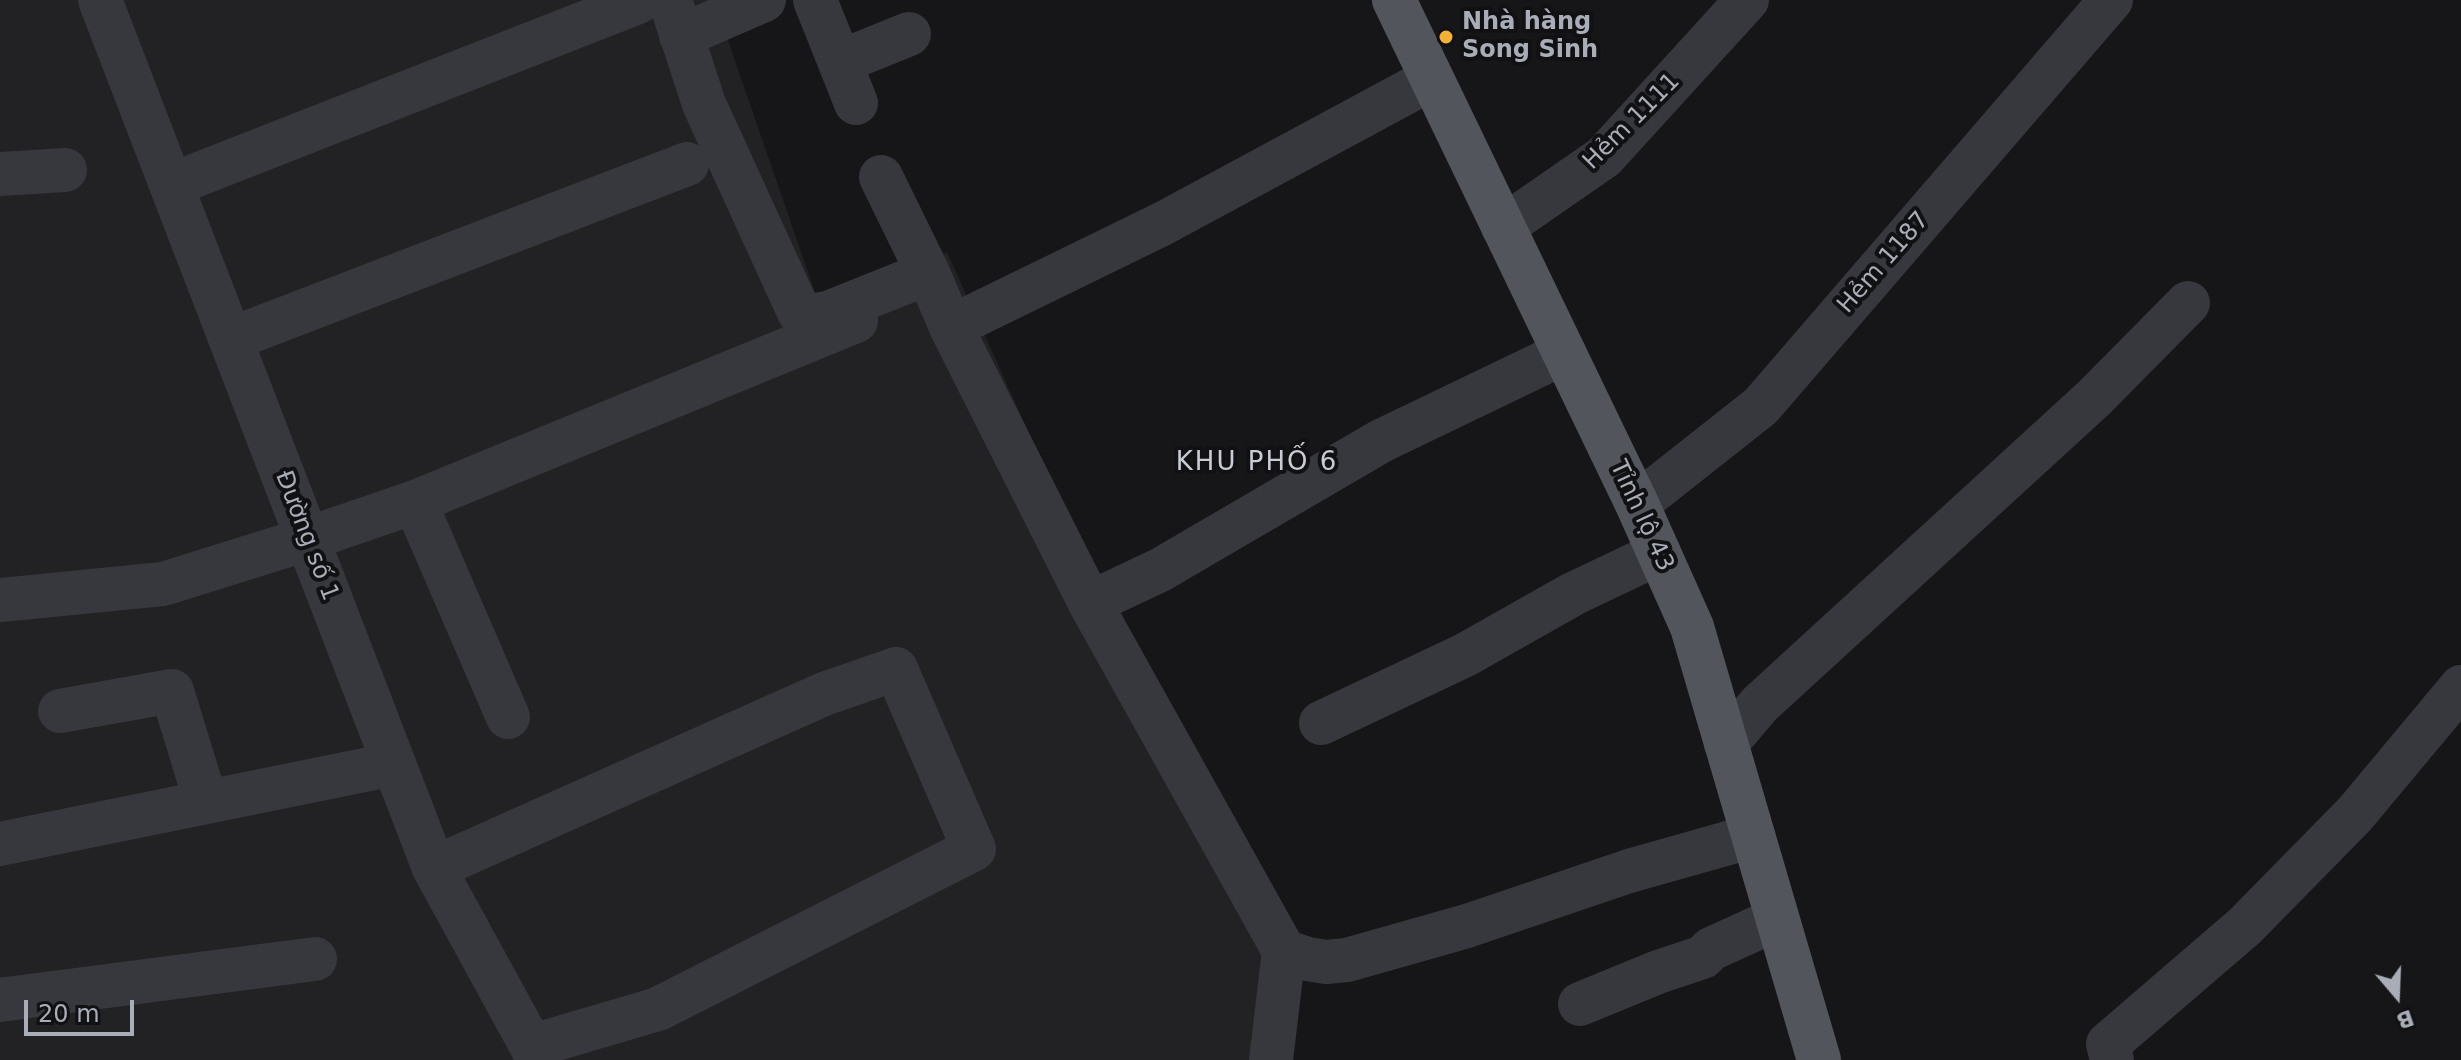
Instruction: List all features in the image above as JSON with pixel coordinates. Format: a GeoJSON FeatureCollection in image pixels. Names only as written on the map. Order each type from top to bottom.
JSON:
{"type":"FeatureCollection","features":[{"type":"Feature","properties":{"kind":"main road","name":"Tỉnh lộ 43"},"geometry":{"type":"LineString","coordinates":[[1402,5],[1431,79],[1637,504],[1692,627],[1819,1060]]}},
{"type":"Feature","properties":{"kind":"street","name":"Đường số 1"},"geometry":{"type":"LineString","coordinates":[[100,0],[434,868],[535,1053]]}},
{"type":"Feature","properties":{"kind":"street"},"geometry":{"type":"LineString","coordinates":[[171,185],[663,13],[764,0]]}},
{"type":"Feature","properties":{"kind":"street"},"geometry":{"type":"LineString","coordinates":[[815,0],[856,103]]}},
{"type":"Feature","properties":{"kind":"street","name":"Hẻm 1111"},"geometry":{"type":"LineString","coordinates":[[1503,227],[1604,157],[1747,0]]}},
{"type":"Feature","properties":{"kind":"street","name":"Hẻm 1187"},"geometry":{"type":"LineString","coordinates":[[1637,504],[1761,406],[2110,0]]}},
{"type":"Feature","properties":{"kind":"street"},"geometry":{"type":"LineString","coordinates":[[663,13],[799,312],[814,315],[828,313],[916,287]]}},
{"type":"Feature","properties":{"kind":"street"},"geometry":{"type":"LineString","coordinates":[[840,62],[909,34]]}},
{"type":"Feature","properties":{"kind":"street"},"geometry":{"type":"LineString","coordinates":[[951,327],[1162,224],[1431,79]]}},
{"type":"Feature","properties":{"kind":"street"},"geometry":{"type":"LineString","coordinates":[[231,339],[687,164]]}},
{"type":"Feature","properties":{"kind":"street"},"geometry":{"type":"LineString","coordinates":[[0,174],[65,170]]}},
{"type":"Feature","properties":{"kind":"street"},"geometry":{"type":"LineString","coordinates":[[881,177],[916,287],[951,327],[1090,603],[1284,951],[1271,1060]]}},
{"type":"Feature","properties":{"kind":"street"},"geometry":{"type":"LineString","coordinates":[[0,600],[163,584],[307,539],[415,502],[916,287]]}},
{"type":"Feature","properties":{"kind":"street"},"geometry":{"type":"LineString","coordinates":[[1726,744],[1760,704],[2094,398],[2188,303]]}},
{"type":"Feature","properties":{"kind":"street"},"geometry":{"type":"LineString","coordinates":[[1090,603],[1160,570],[1381,441],[1564,353]]}},
{"type":"Feature","properties":{"kind":"street"},"geometry":{"type":"LineString","coordinates":[[415,502],[508,717]]}},
{"type":"Feature","properties":{"kind":"street"},"geometry":{"type":"LineString","coordinates":[[1321,723],[1465,655],[1573,594],[1659,553]]}},
{"type":"Feature","properties":{"kind":"street"},"geometry":{"type":"LineString","coordinates":[[434,868],[824,694],[896,669],[974,849],[658,1009],[535,1053]]}},
{"type":"Feature","properties":{"kind":"street"},"geometry":{"type":"LineString","coordinates":[[2112,1060],[2108,1044],[2245,926],[2355,814],[2461,687]]}},
{"type":"Feature","properties":{"kind":"street"},"geometry":{"type":"LineString","coordinates":[[60,711],[172,691],[206,802]]}},
{"type":"Feature","properties":{"kind":"street"},"geometry":{"type":"LineString","coordinates":[[0,844],[394,764]]}},
{"type":"Feature","properties":{"kind":"street"},"geometry":{"type":"LineString","coordinates":[[1284,951],[1326,962],[1347,960],[1467,926],[1629,871],[1753,836]]}},
{"type":"Feature","properties":{"kind":"street"},"geometry":{"type":"LineString","coordinates":[[1580,1004],[1703,957],[1711,949],[1777,919]]}},
{"type":"Feature","properties":{"kind":"street"},"geometry":{"type":"LineString","coordinates":[[0,1000],[315,959]]}},
{"type":"Feature","properties":{"kind":"shaded area"},"geometry":{"type":"Polygon","coordinates":[[[0,0],[714,0],[827,327],[947,252],[1271,968],[1253,1060],[0,1060],[0,0]]]}},
{"type":"Feature","properties":{"kind":"place","name":"Nhà hàng Song Sinh"},"geometry":{"type":"Point","coordinates":[1446,37]}},
{"type":"Feature","properties":{"kind":"district","name":"KHU PHỐ 6"},"geometry":{"type":"Point","coordinates":[1257,463]}}]}
